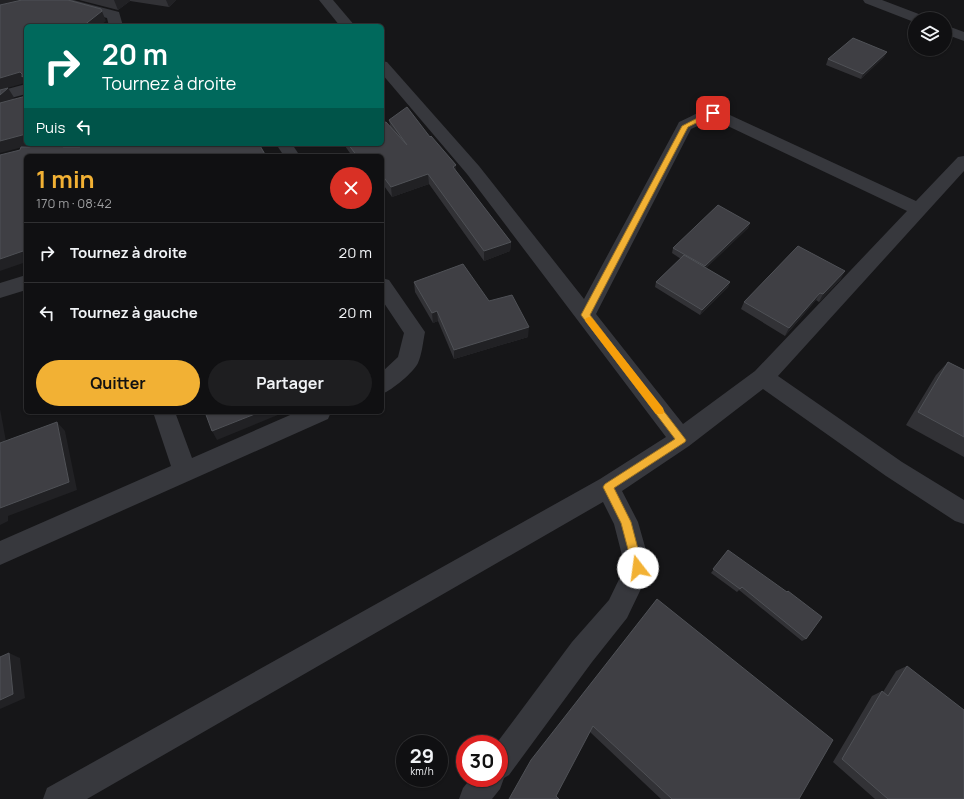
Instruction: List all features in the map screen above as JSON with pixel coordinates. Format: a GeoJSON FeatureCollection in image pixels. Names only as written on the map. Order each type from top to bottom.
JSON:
{"type":"FeatureCollection","features":[{"type":"Feature","properties":{"kind":"street"},"geometry":{"type":"LineString","coordinates":[[57,0],[114,15],[116,24]]}},
{"type":"Feature","properties":{"kind":"street"},"geometry":{"type":"LineString","coordinates":[[326,0],[346,24]]}},
{"type":"Feature","properties":{"kind":"street"},"geometry":{"type":"LineString","coordinates":[[870,0],[908,15]]}},
{"type":"Feature","properties":{"kind":"street"},"geometry":{"type":"LineString","coordinates":[[952,32],[964,36]]}},
{"type":"Feature","properties":{"kind":"street"},"geometry":{"type":"LineString","coordinates":[[384,67],[473,170],[681,440]]}},
{"type":"Feature","properties":{"kind":"street"},"geometry":{"type":"LineString","coordinates":[[0,96],[24,90]]}},
{"type":"Feature","properties":{"kind":"street"},"geometry":{"type":"LineString","coordinates":[[585,315],[685,126],[713,113],[918,209]]}},
{"type":"Feature","properties":{"kind":"street"},"geometry":{"type":"LineString","coordinates":[[58,799],[608,487],[681,440],[763,377],[964,161]]}},
{"type":"Feature","properties":{"kind":"street"},"geometry":{"type":"LineString","coordinates":[[0,291],[24,283]]}},
{"type":"Feature","properties":{"kind":"street"},"geometry":{"type":"LineString","coordinates":[[384,288],[415,332],[408,361],[384,382]]}},
{"type":"Feature","properties":{"kind":"street"},"geometry":{"type":"LineString","coordinates":[[763,377],[894,469],[964,513]]}},
{"type":"Feature","properties":{"kind":"street"},"geometry":{"type":"LineString","coordinates":[[165,414],[184,472]]}},
{"type":"Feature","properties":{"kind":"street"},"geometry":{"type":"LineString","coordinates":[[0,553],[315,414]]}},
{"type":"Feature","properties":{"kind":"street"},"geometry":{"type":"LineString","coordinates":[[508,753],[582,652],[618,609],[638,568],[626,522],[608,487]]}},
{"type":"Feature","properties":{"kind":"street"},"geometry":{"type":"LineString","coordinates":[[474,799],[483,787]]}},
{"type":"Feature","properties":{"kind":"building"},"geometry":{"type":"Polygon","coordinates":[[[22,0],[68,0],[101,9],[102,11],[86,24],[24,24],[24,76],[22,77],[20,72],[0,78],[0,5],[22,0]]]}},
{"type":"Feature","properties":{"kind":"building"},"geometry":{"type":"Polygon","coordinates":[[[853,38],[887,52],[863,74],[828,59],[853,38]]]}},
{"type":"Feature","properties":{"kind":"building"},"geometry":{"type":"Polygon","coordinates":[[[8,88],[0,95],[0,90],[8,88]]]}},
{"type":"Feature","properties":{"kind":"building"},"geometry":{"type":"Polygon","coordinates":[[[24,97],[24,135],[0,141],[0,103],[24,97]]]}},
{"type":"Feature","properties":{"kind":"building"},"geometry":{"type":"Polygon","coordinates":[[[407,107],[430,137],[431,136],[456,165],[453,167],[511,242],[484,251],[428,174],[391,187],[384,178],[384,154],[356,154],[350,146],[384,146],[384,122],[386,122],[407,145],[389,120],[407,107]]]}},
{"type":"Feature","properties":{"kind":"building"},"geometry":{"type":"Polygon","coordinates":[[[260,146],[265,154],[24,154],[24,251],[0,259],[0,155],[20,150],[21,147],[260,146]]]}},
{"type":"Feature","properties":{"kind":"building"},"geometry":{"type":"Polygon","coordinates":[[[718,205],[750,223],[705,266],[673,248],[718,205]]]}},
{"type":"Feature","properties":{"kind":"building"},"geometry":{"type":"Polygon","coordinates":[[[798,246],[845,271],[823,294],[820,293],[789,328],[744,302],[798,246]]]}},
{"type":"Feature","properties":{"kind":"building"},"geometry":{"type":"Polygon","coordinates":[[[684,255],[730,282],[702,310],[656,282],[684,255]]]}},
{"type":"Feature","properties":{"kind":"building"},"geometry":{"type":"Polygon","coordinates":[[[463,264],[489,301],[512,295],[529,327],[454,350],[437,311],[432,313],[414,282],[463,264]]]}},
{"type":"Feature","properties":{"kind":"building"},"geometry":{"type":"Polygon","coordinates":[[[948,362],[964,370],[964,437],[918,412],[948,362]]]}},
{"type":"Feature","properties":{"kind":"building"},"geometry":{"type":"Polygon","coordinates":[[[206,414],[255,414],[212,431],[206,414]]]}},
{"type":"Feature","properties":{"kind":"building"},"geometry":{"type":"Polygon","coordinates":[[[57,422],[69,482],[0,508],[0,443],[57,422]]]}},
{"type":"Feature","properties":{"kind":"building"},"geometry":{"type":"Polygon","coordinates":[[[728,550],[787,592],[788,591],[822,617],[806,639],[742,587],[740,589],[713,569],[728,550]]]}},
{"type":"Feature","properties":{"kind":"building"},"geometry":{"type":"Polygon","coordinates":[[[657,599],[833,740],[799,799],[672,799],[593,726],[556,796],[559,799],[509,799],[531,760],[657,599]]]}},
{"type":"Feature","properties":{"kind":"building"},"geometry":{"type":"Polygon","coordinates":[[[9,653],[13,694],[0,700],[0,657],[9,653]]]}},
{"type":"Feature","properties":{"kind":"building"},"geometry":{"type":"Polygon","coordinates":[[[907,666],[964,710],[964,799],[888,799],[842,759],[882,691],[888,696],[907,666]]]}},
{"type":"Feature","properties":{"kind":"slow traffic"},"geometry":{"type":"LineString","coordinates":[[589,320],[659,411]]}},
{"type":"Feature","properties":{"kind":"route"},"geometry":{"type":"LineString","coordinates":[[638,568],[626,522],[608,487],[681,440],[585,315],[685,126],[713,113]]}}]}
